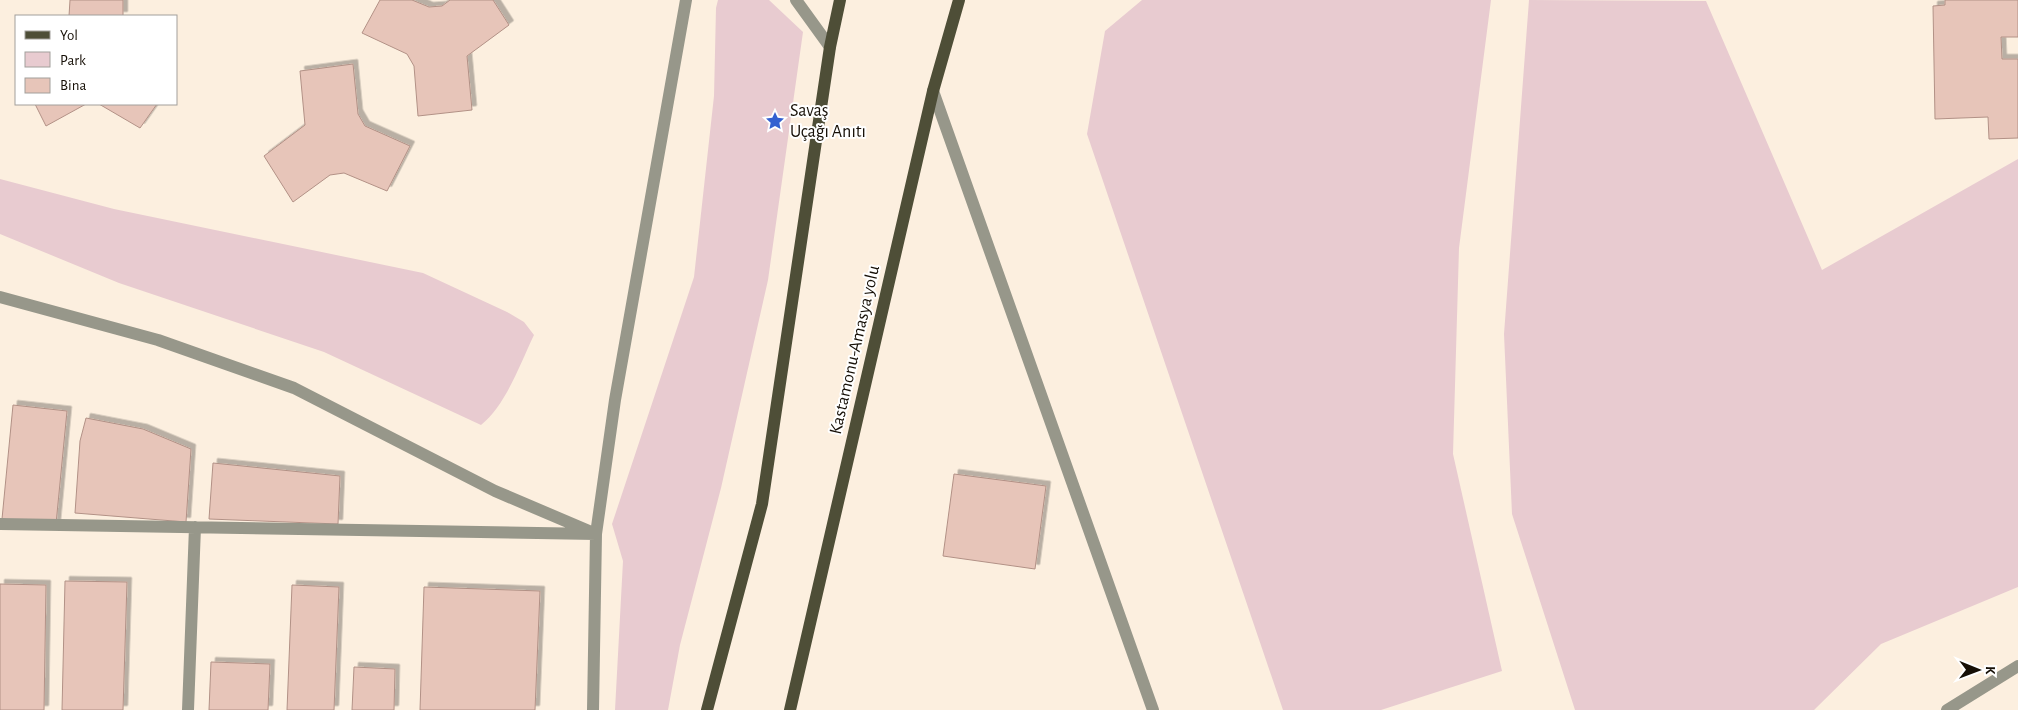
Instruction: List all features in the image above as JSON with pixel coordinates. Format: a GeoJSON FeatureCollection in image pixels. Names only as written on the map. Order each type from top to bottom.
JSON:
{"type":"FeatureCollection","features":[{"type":"Feature","properties":{"kind":"main road"},"geometry":{"type":"LineString","coordinates":[[707,710],[762,504],[830,47],[840,0]]}},
{"type":"Feature","properties":{"kind":"main road","name":"Kastamonu-Amasya yolu"},"geometry":{"type":"LineString","coordinates":[[790,710],[933,92],[959,0]]}},
{"type":"Feature","properties":{"kind":"street"},"geometry":{"type":"LineString","coordinates":[[593,710],[596,534],[614,400],[686,0]]}},
{"type":"Feature","properties":{"kind":"street"},"geometry":{"type":"LineString","coordinates":[[796,0],[830,47]]}},
{"type":"Feature","properties":{"kind":"street"},"geometry":{"type":"LineString","coordinates":[[933,92],[1153,710]]}},
{"type":"Feature","properties":{"kind":"street"},"geometry":{"type":"LineString","coordinates":[[0,297],[158,340],[294,388],[495,491],[596,534]]}},
{"type":"Feature","properties":{"kind":"street"},"geometry":{"type":"LineString","coordinates":[[0,524],[596,534]]}},
{"type":"Feature","properties":{"kind":"street"},"geometry":{"type":"LineString","coordinates":[[188,710],[194,527]]}},
{"type":"Feature","properties":{"kind":"street"},"geometry":{"type":"LineString","coordinates":[[1947,710],[2018,666]]}},
{"type":"Feature","properties":{"kind":"green space"},"geometry":{"type":"Polygon","coordinates":[[[718,0],[769,0],[803,32],[768,280],[721,488],[680,645],[668,710],[615,710],[623,561],[612,524],[694,277],[714,96],[716,8],[718,0]]]}},
{"type":"Feature","properties":{"kind":"green space"},"geometry":{"type":"Polygon","coordinates":[[[1142,0],[1491,0],[1459,248],[1453,454],[1502,671],[1381,710],[1283,710],[1087,134],[1105,31],[1142,0]]]}},
{"type":"Feature","properties":{"kind":"green space"},"geometry":{"type":"Polygon","coordinates":[[[1529,0],[1706,1],[1822,270],[2018,159],[2018,587],[1881,644],[1814,710],[1575,710],[1512,514],[1504,334],[1529,0]]]}},
{"type":"Feature","properties":{"kind":"green space"},"geometry":{"type":"Polygon","coordinates":[[[0,179],[114,209],[423,273],[507,312],[524,322],[534,335],[518,371],[498,407],[481,425],[324,352],[119,283],[0,234],[0,179]]]}},
{"type":"Feature","properties":{"kind":"building"},"geometry":{"type":"Polygon","coordinates":[[[70,0],[123,0],[123,15],[69,15],[70,0]]]}},
{"type":"Feature","properties":{"kind":"building"},"geometry":{"type":"Polygon","coordinates":[[[380,0],[412,0],[429,7],[442,6],[450,0],[493,0],[509,25],[467,56],[472,110],[418,116],[414,66],[407,54],[362,33],[380,0]]]}},
{"type":"Feature","properties":{"kind":"building"},"geometry":{"type":"Polygon","coordinates":[[[1945,0],[2018,0],[2018,37],[2001,37],[2002,59],[2018,59],[2018,138],[1989,139],[1988,117],[1935,119],[1933,6],[1945,5],[1945,0]]]}},
{"type":"Feature","properties":{"kind":"building"},"geometry":{"type":"Polygon","coordinates":[[[353,64],[358,114],[365,126],[410,146],[387,191],[344,173],[330,175],[293,202],[264,156],[305,125],[300,71],[353,64]]]}},
{"type":"Feature","properties":{"kind":"building"},"geometry":{"type":"Polygon","coordinates":[[[36,105],[84,105],[46,126],[36,105]]]}},
{"type":"Feature","properties":{"kind":"building"},"geometry":{"type":"Polygon","coordinates":[[[101,105],[156,105],[140,128],[101,105]]]}},
{"type":"Feature","properties":{"kind":"building"},"geometry":{"type":"Polygon","coordinates":[[[13,405],[67,411],[56,524],[2,519],[13,405]]]}},
{"type":"Feature","properties":{"kind":"building"},"geometry":{"type":"Polygon","coordinates":[[[86,418],[143,429],[191,449],[186,522],[75,513],[80,441],[86,418]]]}},
{"type":"Feature","properties":{"kind":"building"},"geometry":{"type":"Polygon","coordinates":[[[213,463],[340,476],[338,524],[209,519],[213,463]]]}},
{"type":"Feature","properties":{"kind":"building"},"geometry":{"type":"Polygon","coordinates":[[[954,474],[1046,486],[1035,569],[943,556],[954,474]]]}},
{"type":"Feature","properties":{"kind":"building"},"geometry":{"type":"Polygon","coordinates":[[[65,581],[127,582],[123,710],[62,710],[65,581]]]}},
{"type":"Feature","properties":{"kind":"building"},"geometry":{"type":"Polygon","coordinates":[[[0,584],[46,585],[44,710],[0,710],[0,584]]]}},
{"type":"Feature","properties":{"kind":"building"},"geometry":{"type":"Polygon","coordinates":[[[292,585],[339,587],[334,710],[287,710],[292,585]]]}},
{"type":"Feature","properties":{"kind":"building"},"geometry":{"type":"Polygon","coordinates":[[[424,587],[540,591],[535,710],[420,710],[424,587]]]}},
{"type":"Feature","properties":{"kind":"building"},"geometry":{"type":"Polygon","coordinates":[[[211,662],[270,664],[268,710],[209,710],[211,662]]]}},
{"type":"Feature","properties":{"kind":"building"},"geometry":{"type":"Polygon","coordinates":[[[354,667],[395,669],[394,710],[352,710],[354,667]]]}},
{"type":"Feature","properties":{"kind":"place","name":"Savaş Uçağı Anıtı"},"geometry":{"type":"Point","coordinates":[775,121]}}]}
